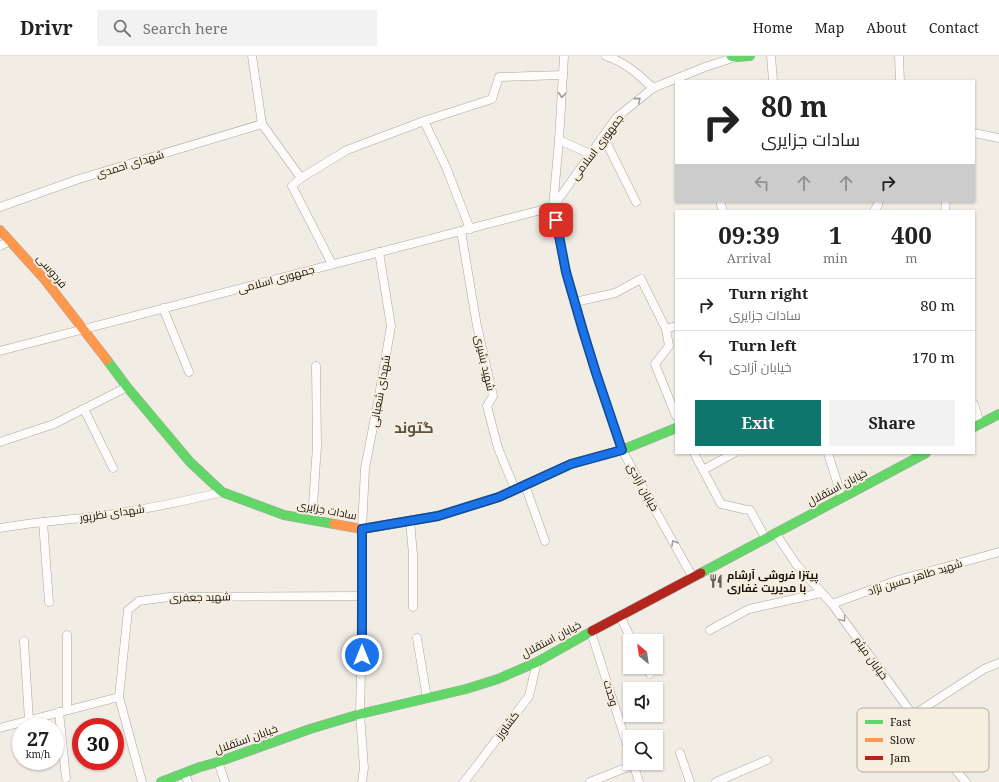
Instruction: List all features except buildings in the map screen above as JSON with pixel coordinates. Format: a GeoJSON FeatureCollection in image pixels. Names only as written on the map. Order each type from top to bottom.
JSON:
{"type":"FeatureCollection","features":[{"type":"Feature","properties":{"kind":"street"},"geometry":{"type":"LineString","coordinates":[[252,56],[262,124],[301,178]]}},
{"type":"Feature","properties":{"kind":"street","name":"جمهوری اسلامی"},"geometry":{"type":"LineString","coordinates":[[553,207],[564,56]]}},
{"type":"Feature","properties":{"kind":"street"},"geometry":{"type":"LineString","coordinates":[[606,56],[617,60],[635,72],[653,88]]}},
{"type":"Feature","properties":{"kind":"street"},"geometry":{"type":"LineString","coordinates":[[733,56],[750,56]]}},
{"type":"Feature","properties":{"kind":"street","name":"جمهوری اسلامی"},"geometry":{"type":"LineString","coordinates":[[678,80],[733,56]]}},
{"type":"Feature","properties":{"kind":"street"},"geometry":{"type":"LineString","coordinates":[[771,56],[773,80]]}},
{"type":"Feature","properties":{"kind":"street"},"geometry":{"type":"LineString","coordinates":[[899,56],[900,80]]}},
{"type":"Feature","properties":{"kind":"street"},"geometry":{"type":"LineString","coordinates":[[332,264],[292,186],[301,178],[347,150],[424,121],[492,98],[499,77],[563,75]]}},
{"type":"Feature","properties":{"kind":"street","name":"جمهوری اسلامی"},"geometry":{"type":"LineString","coordinates":[[0,351],[553,207],[616,118],[653,88],[675,81]]}},
{"type":"Feature","properties":{"kind":"street"},"geometry":{"type":"LineString","coordinates":[[424,121],[446,168],[470,229]]}},
{"type":"Feature","properties":{"kind":"street","name":"شهدای احمدی"},"geometry":{"type":"LineString","coordinates":[[0,207],[79,179],[262,124]]}},
{"type":"Feature","properties":{"kind":"street"},"geometry":{"type":"LineString","coordinates":[[975,133],[999,138]]}},
{"type":"Feature","properties":{"kind":"street"},"geometry":{"type":"LineString","coordinates":[[603,136],[636,202]]}},
{"type":"Feature","properties":{"kind":"street"},"geometry":{"type":"LineString","coordinates":[[559,140],[590,154]]}},
{"type":"Feature","properties":{"kind":"street","name":"خیابان آزادی"},"geometry":{"type":"LineString","coordinates":[[553,207],[566,272],[596,373],[622,450],[693,578]]}},
{"type":"Feature","properties":{"kind":"street","name":"فردوسی"},"geometry":{"type":"LineString","coordinates":[[0,230],[45,280],[83,329]]}},
{"type":"Feature","properties":{"kind":"street","name":"شهید بشیری"},"geometry":{"type":"LineString","coordinates":[[461,231],[477,326],[493,396],[487,406],[498,448],[516,489]]}},
{"type":"Feature","properties":{"kind":"street"},"geometry":{"type":"LineString","coordinates":[[0,246],[10,241]]}},
{"type":"Feature","properties":{"kind":"street","name":"شهدای شعبانی"},"geometry":{"type":"LineString","coordinates":[[360,714],[362,529],[365,468],[391,326],[379,252]]}},
{"type":"Feature","properties":{"kind":"street"},"geometry":{"type":"LineString","coordinates":[[575,302],[615,293],[641,279],[666,329],[669,346],[655,364],[675,414]]}},
{"type":"Feature","properties":{"kind":"street"},"geometry":{"type":"LineString","coordinates":[[163,308],[189,372]]}},
{"type":"Feature","properties":{"kind":"street"},"geometry":{"type":"LineString","coordinates":[[666,329],[675,326]]}},
{"type":"Feature","properties":{"kind":"street","name":"سادات جزایری"},"geometry":{"type":"LineString","coordinates":[[83,329],[127,388],[190,462],[222,492],[284,515],[362,529],[438,516],[499,497],[571,464],[622,450],[675,428]]}},
{"type":"Feature","properties":{"kind":"street"},"geometry":{"type":"LineString","coordinates":[[312,520],[317,446],[316,366]]}},
{"type":"Feature","properties":{"kind":"street"},"geometry":{"type":"LineString","coordinates":[[0,442],[54,424],[127,388]]}},
{"type":"Feature","properties":{"kind":"street"},"geometry":{"type":"LineString","coordinates":[[84,409],[113,468]]}},
{"type":"Feature","properties":{"kind":"street"},"geometry":{"type":"LineString","coordinates":[[975,411],[977,426],[999,414]]}},
{"type":"Feature","properties":{"kind":"street"},"geometry":{"type":"LineString","coordinates":[[695,454],[721,504],[750,510],[766,539]]}},
{"type":"Feature","properties":{"kind":"street"},"geometry":{"type":"LineString","coordinates":[[703,470],[732,454]]}},
{"type":"Feature","properties":{"kind":"street"},"geometry":{"type":"LineString","coordinates":[[828,454],[842,498]]}},
{"type":"Feature","properties":{"kind":"street","name":"خیابان استقلال"},"geometry":{"type":"LineString","coordinates":[[161,782],[186,778],[218,762],[310,729],[360,714],[466,689],[498,679],[537,662],[620,616],[924,454]]}},
{"type":"Feature","properties":{"kind":"street"},"geometry":{"type":"LineString","coordinates":[[525,485],[545,541]]}},
{"type":"Feature","properties":{"kind":"street","name":"شهدای نظرپور"},"geometry":{"type":"LineString","coordinates":[[0,528],[101,516],[177,503],[222,492]]}},
{"type":"Feature","properties":{"kind":"street"},"geometry":{"type":"LineString","coordinates":[[410,521],[413,555],[414,607]]}},
{"type":"Feature","properties":{"kind":"street"},"geometry":{"type":"LineString","coordinates":[[43,522],[49,602]]}},
{"type":"Feature","properties":{"kind":"street","name":"خیابان میثم"},"geometry":{"type":"LineString","coordinates":[[776,534],[796,564],[832,604],[907,708]]}},
{"type":"Feature","properties":{"kind":"street","name":"شهید طاهر حسین نژاد"},"geometry":{"type":"LineString","coordinates":[[832,604],[898,580],[999,552]]}},
{"type":"Feature","properties":{"kind":"street"},"geometry":{"type":"LineString","coordinates":[[710,630],[749,609],[822,593]]}},
{"type":"Feature","properties":{"kind":"street","name":"شهید جعفری"},"geometry":{"type":"LineString","coordinates":[[142,782],[120,696],[128,610],[139,602],[169,597],[362,596]]}},
{"type":"Feature","properties":{"kind":"street"},"geometry":{"type":"LineString","coordinates":[[620,616],[629,634]]}},
{"type":"Feature","properties":{"kind":"street","name":"وحدت"},"geometry":{"type":"LineString","coordinates":[[592,632],[623,732]]}},
{"type":"Feature","properties":{"kind":"street"},"geometry":{"type":"LineString","coordinates":[[66,778],[63,711],[67,635]]}},
{"type":"Feature","properties":{"kind":"street"},"geometry":{"type":"LineString","coordinates":[[417,638],[427,698]]}},
{"type":"Feature","properties":{"kind":"street"},"geometry":{"type":"LineString","coordinates":[[24,641],[28,718]]}},
{"type":"Feature","properties":{"kind":"street","name":"کشاورز"},"geometry":{"type":"LineString","coordinates":[[466,781],[529,696],[537,662]]}},
{"type":"Feature","properties":{"kind":"street"},"geometry":{"type":"LineString","coordinates":[[923,708],[984,669],[999,663]]}},
{"type":"Feature","properties":{"kind":"street"},"geometry":{"type":"LineString","coordinates":[[36,718],[120,696]]}},
{"type":"Feature","properties":{"kind":"street"},"geometry":{"type":"LineString","coordinates":[[360,714],[364,768],[362,782]]}},
{"type":"Feature","properties":{"kind":"street"},"geometry":{"type":"LineString","coordinates":[[0,728],[12,725]]}},
{"type":"Feature","properties":{"kind":"street"},"geometry":{"type":"LineString","coordinates":[[680,753],[690,782]]}},
{"type":"Feature","properties":{"kind":"street"},"geometry":{"type":"LineString","coordinates":[[716,782],[767,760]]}},
{"type":"Feature","properties":{"kind":"street"},"geometry":{"type":"LineString","coordinates":[[218,762],[225,782]]}},
{"type":"Feature","properties":{"kind":"street"},"geometry":{"type":"LineString","coordinates":[[590,782],[623,768]]}},
{"type":"Feature","properties":{"kind":"street"},"geometry":{"type":"LineString","coordinates":[[635,770],[639,782]]}},
{"type":"Feature","properties":{"kind":"street","name":"خیابان میثم"},"geometry":{"type":"LineString","coordinates":[[957,772],[966,782]]}},
{"type":"Feature","properties":{"kind":"traffic: fast"},"geometry":{"type":"LineString","coordinates":[[731,56],[750,56]]}},
{"type":"Feature","properties":{"kind":"traffic: fast"},"geometry":{"type":"LineString","coordinates":[[107,360],[127,387],[190,462],[222,492],[284,515],[334,524]]}},
{"type":"Feature","properties":{"kind":"traffic: fast"},"geometry":{"type":"LineString","coordinates":[[975,426],[999,414]]}},
{"type":"Feature","properties":{"kind":"traffic: fast"},"geometry":{"type":"LineString","coordinates":[[578,462],[622,450],[675,428]]}},
{"type":"Feature","properties":{"kind":"traffic: fast"},"geometry":{"type":"LineString","coordinates":[[701,573],[924,454]]}},
{"type":"Feature","properties":{"kind":"traffic: fast"},"geometry":{"type":"LineString","coordinates":[[161,782],[310,729],[360,714],[466,689],[498,679],[537,662],[592,631]]}},
{"type":"Feature","properties":{"kind":"traffic: slow"},"geometry":{"type":"LineString","coordinates":[[0,230],[45,280],[107,360]]}},
{"type":"Feature","properties":{"kind":"traffic: slow"},"geometry":{"type":"LineString","coordinates":[[334,524],[362,529],[438,516],[499,497],[578,462]]}},
{"type":"Feature","properties":{"kind":"traffic: jam"},"geometry":{"type":"LineString","coordinates":[[592,631],[701,573]]}},
{"type":"Feature","properties":{"kind":"place","name":"پیتزا فروشی آرشام با مدیریت غفاری"},"geometry":{"type":"Point","coordinates":[716,581]}},
{"type":"Feature","properties":{"kind":"district","name":"گتوند"},"geometry":{"type":"Point","coordinates":[414,428]}},
{"type":"Feature","properties":{"kind":"route"},"geometry":{"type":"LineString","coordinates":[[362,655],[362,529],[438,516],[499,497],[571,464],[622,450],[596,373],[566,272],[556,220]]}}]}
